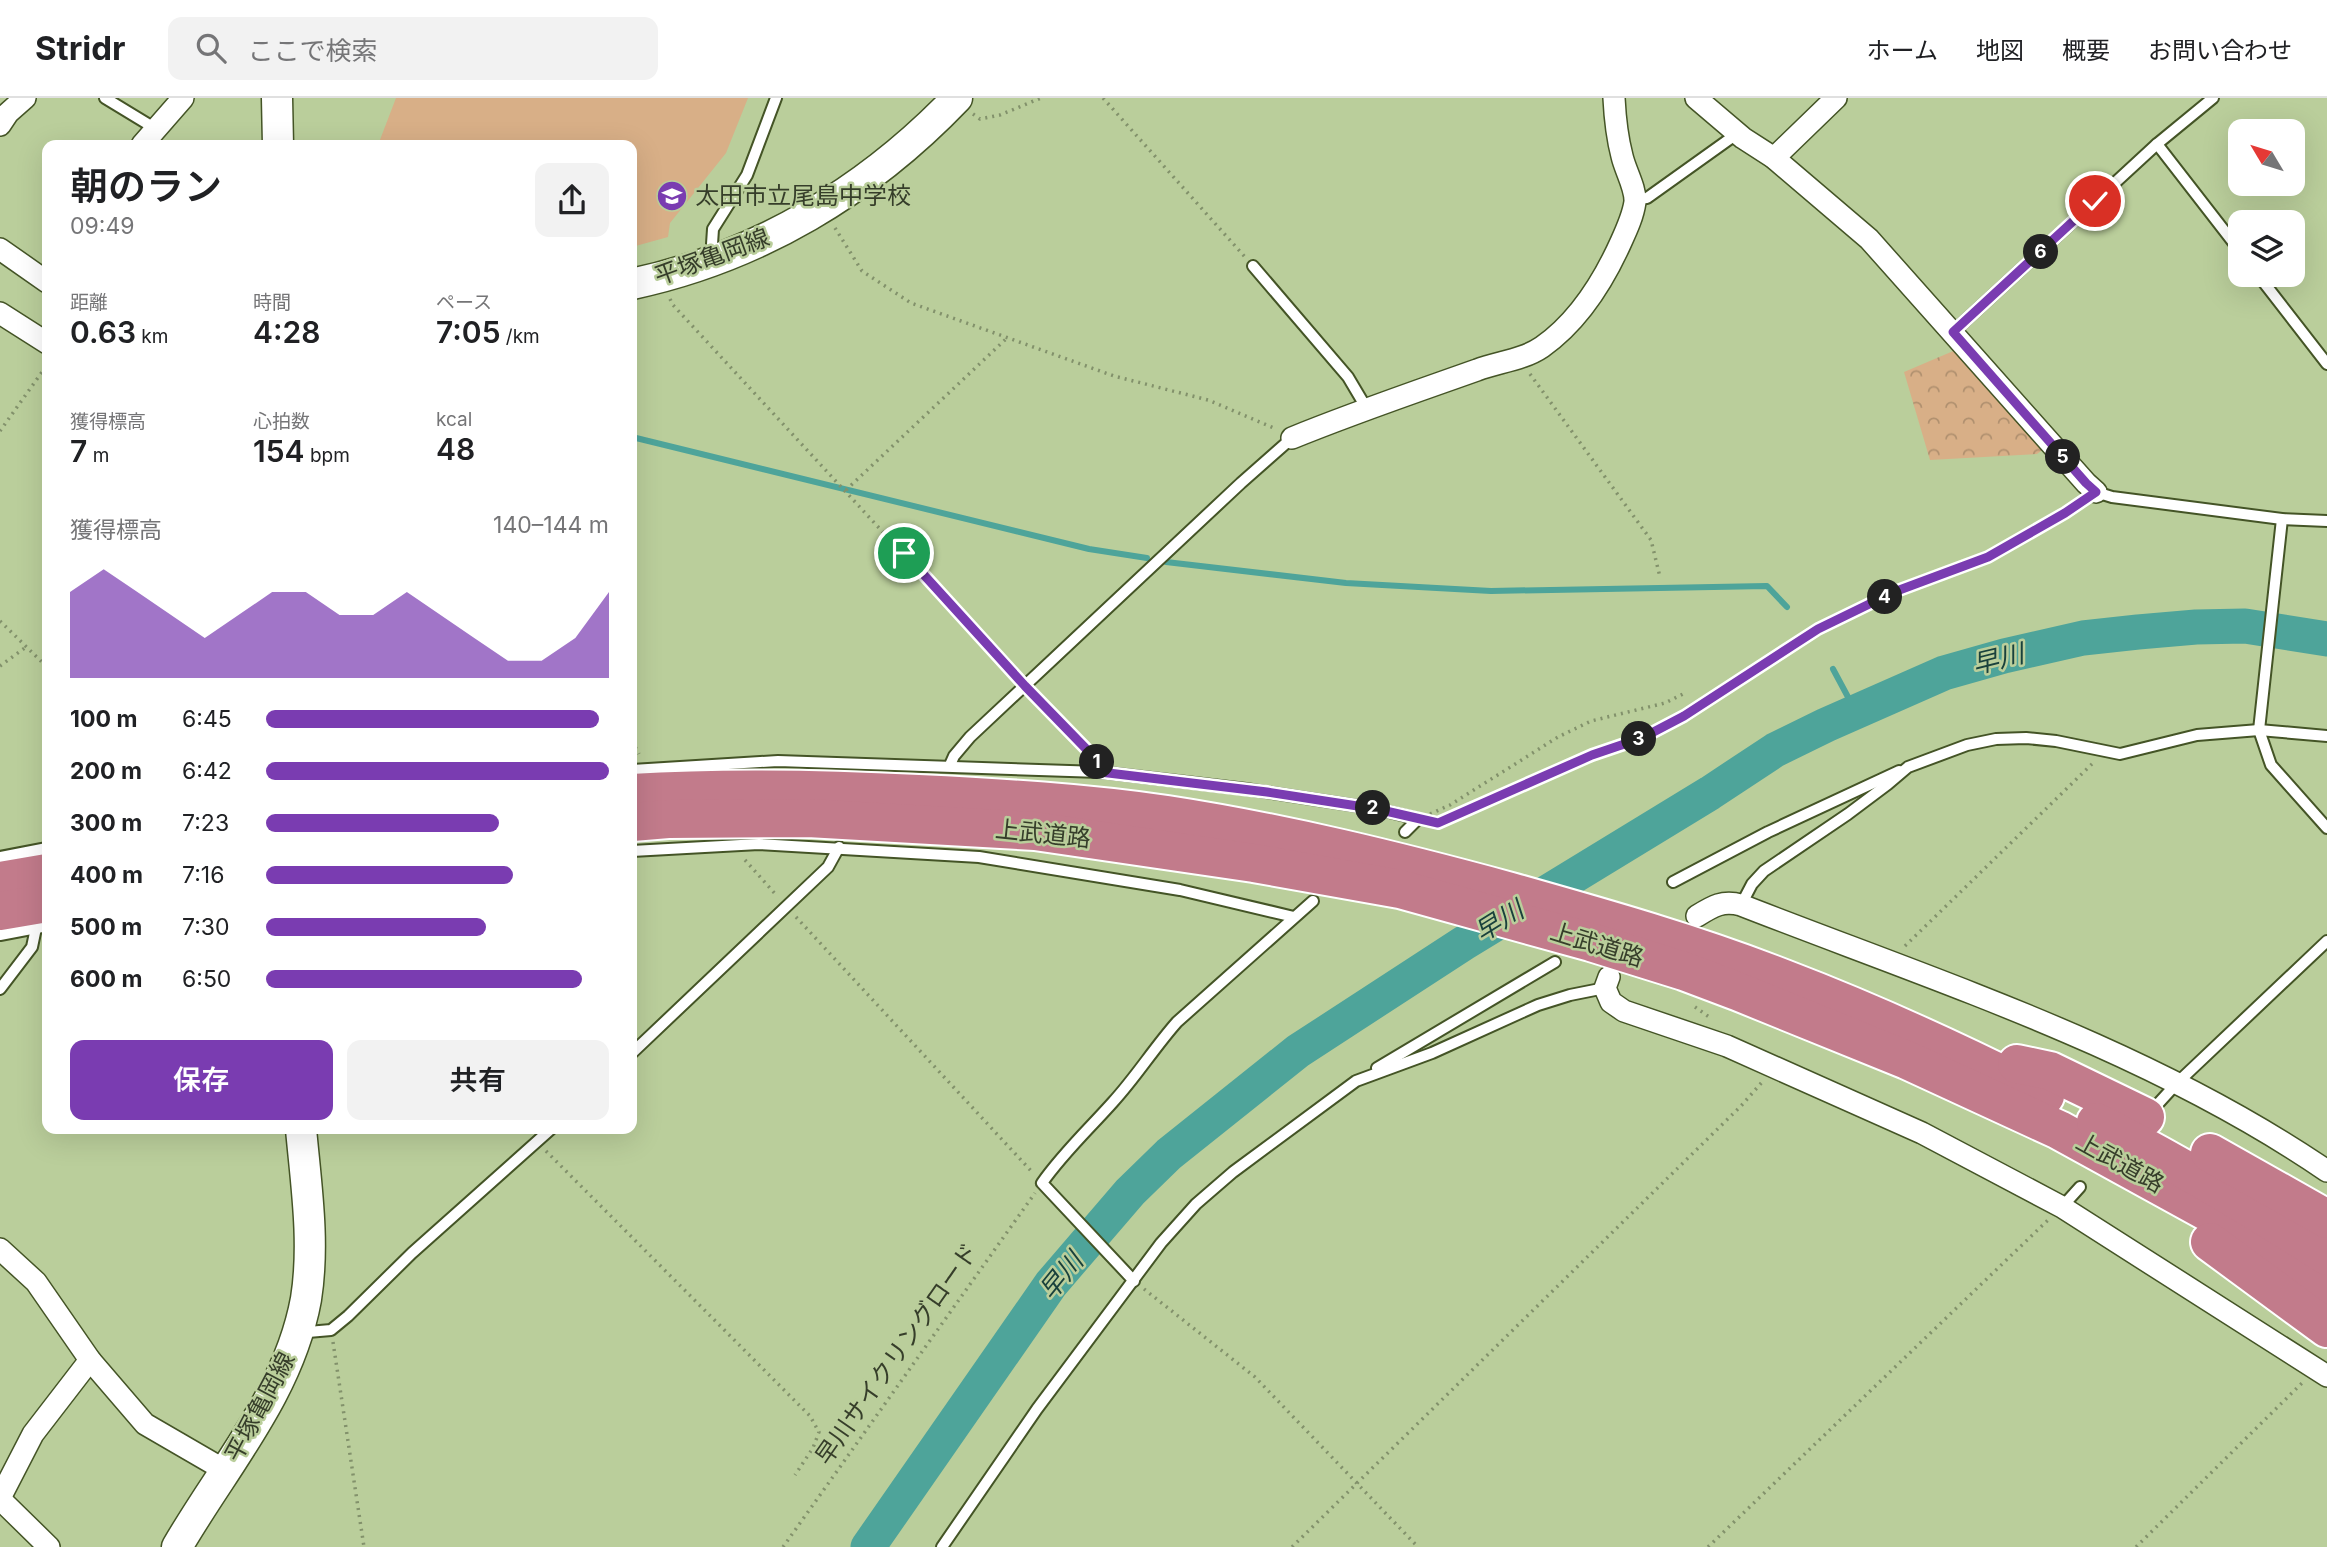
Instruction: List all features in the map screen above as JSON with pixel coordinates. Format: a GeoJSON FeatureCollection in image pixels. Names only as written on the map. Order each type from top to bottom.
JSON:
{"type":"FeatureCollection","features":[{"type":"Feature","properties":{"kind":"highway","name":"上武道路"},"geometry":{"type":"LineString","coordinates":[[637,793],[851,791],[1062,802],[1168,816],[1361,852],[1413,879]]}},
{"type":"Feature","properties":{"kind":"highway","name":"上武道路"},"geometry":{"type":"LineString","coordinates":[[661,831],[808,818],[1035,831],[1254,863],[1413,879],[1784,979],[1960,1053],[2149,1149],[2327,1256]]}},
{"type":"Feature","properties":{"kind":"highway"},"geometry":{"type":"LineString","coordinates":[[0,881],[42,874]]}},
{"type":"Feature","properties":{"kind":"highway"},"geometry":{"type":"LineString","coordinates":[[0,911],[42,919]]}},
{"type":"Feature","properties":{"kind":"highway","name":"上武道路"},"geometry":{"type":"LineString","coordinates":[[1605,932],[1727,987],[1907,1060],[2059,1130],[2230,1224],[2327,1291]]}},
{"type":"Feature","properties":{"kind":"highway"},"geometry":{"type":"LineString","coordinates":[[1960,1053],[2050,1071],[2144,1117],[2327,1219]]}},
{"type":"Feature","properties":{"kind":"highway"},"geometry":{"type":"LineString","coordinates":[[1907,1060],[1969,1103],[2055,1148],[2166,1212],[2285,1295],[2327,1328]]}},
{"type":"Feature","properties":{"kind":"main road"},"geometry":{"type":"LineString","coordinates":[[277,98],[278,140]]}},
{"type":"Feature","properties":{"kind":"main road","name":"平塚亀岡線"},"geometry":{"type":"LineString","coordinates":[[637,283],[716,260],[779,233],[824,208],[898,154],[956,99]]}},
{"type":"Feature","properties":{"kind":"main road","name":"平塚亀岡線"},"geometry":{"type":"LineString","coordinates":[[177,1547],[271,1397],[299,1330],[306,1297],[309,1262],[301,1134]]}},
{"type":"Feature","properties":{"kind":"street"},"geometry":{"type":"LineString","coordinates":[[0,125],[25,98]]}},
{"type":"Feature","properties":{"kind":"street"},"geometry":{"type":"LineString","coordinates":[[149,137],[183,98]]}},
{"type":"Feature","properties":{"kind":"street"},"geometry":{"type":"LineString","coordinates":[[1292,438],[1482,368],[1521,357],[1540,348],[1567,326],[1591,299],[1611,264],[1631,219],[1636,199],[1622,156],[1615,118],[1615,98]]}},
{"type":"Feature","properties":{"kind":"street"},"geometry":{"type":"LineString","coordinates":[[1696,98],[1738,133],[1774,158],[1869,239],[2096,492]]}},
{"type":"Feature","properties":{"kind":"street"},"geometry":{"type":"LineString","coordinates":[[1774,158],[1836,98]]}},
{"type":"Feature","properties":{"kind":"street"},"geometry":{"type":"LineString","coordinates":[[0,249],[42,278]]}},
{"type":"Feature","properties":{"kind":"street"},"geometry":{"type":"LineString","coordinates":[[0,313],[42,340]]}},
{"type":"Feature","properties":{"kind":"street"},"geometry":{"type":"LineString","coordinates":[[1697,916],[1727,901],[1741,905],[2037,1018],[2177,1083],[2290,1146],[2327,1171]]}},
{"type":"Feature","properties":{"kind":"street"},"geometry":{"type":"LineString","coordinates":[[1607,982],[1611,1002],[1624,1011],[1727,1046],[1776,1067],[1922,1133],[2062,1207],[2322,1372]]}},
{"type":"Feature","properties":{"kind":"street"},"geometry":{"type":"LineString","coordinates":[[0,1249],[36,1282],[90,1360],[145,1424],[226,1471]]}},
{"type":"Feature","properties":{"kind":"street"},"geometry":{"type":"LineString","coordinates":[[49,1547],[0,1499],[33,1434],[90,1360]]}},
{"type":"Feature","properties":{"kind":"lane"},"geometry":{"type":"LineString","coordinates":[[105,98],[149,137]]}},
{"type":"Feature","properties":{"kind":"lane"},"geometry":{"type":"LineString","coordinates":[[716,260],[712,244],[713,229],[747,174],[776,98]]}},
{"type":"Feature","properties":{"kind":"lane"},"geometry":{"type":"LineString","coordinates":[[1953,332],[2157,144],[2213,98]]}},
{"type":"Feature","properties":{"kind":"lane"},"geometry":{"type":"LineString","coordinates":[[1636,199],[1647,198],[1738,133]]}},
{"type":"Feature","properties":{"kind":"lane"},"geometry":{"type":"LineString","coordinates":[[2157,144],[2228,236]]}},
{"type":"Feature","properties":{"kind":"lane"},"geometry":{"type":"LineString","coordinates":[[1253,266],[1348,377],[1367,409]]}},
{"type":"Feature","properties":{"kind":"lane"},"geometry":{"type":"LineString","coordinates":[[2267,287],[2327,364]]}},
{"type":"Feature","properties":{"kind":"lane"},"geometry":{"type":"LineString","coordinates":[[950,765],[960,746],[1292,438]]}},
{"type":"Feature","properties":{"kind":"lane"},"geometry":{"type":"LineString","coordinates":[[2096,492],[2112,497],[2282,519],[2327,521]]}},
{"type":"Feature","properties":{"kind":"lane"},"geometry":{"type":"LineString","coordinates":[[2282,519],[2259,730],[2271,765],[2327,828]]}},
{"type":"Feature","properties":{"kind":"lane"},"geometry":{"type":"LineString","coordinates":[[1673,882],[1768,832],[1908,766],[1967,745],[1996,739],[2026,738],[2120,754],[2197,735],[2259,730],[2327,736]]}},
{"type":"Feature","properties":{"kind":"lane"},"geometry":{"type":"LineString","coordinates":[[637,770],[778,761],[1100,772],[1245,789],[1418,818]]}},
{"type":"Feature","properties":{"kind":"lane"},"geometry":{"type":"LineString","coordinates":[[1741,905],[1752,884],[1764,871],[1858,807],[1908,766]]}},
{"type":"Feature","properties":{"kind":"lane"},"geometry":{"type":"LineString","coordinates":[[1405,832],[1418,818]]}},
{"type":"Feature","properties":{"kind":"lane"},"geometry":{"type":"LineString","coordinates":[[637,847],[661,831],[739,845],[839,847],[979,857],[1180,890],[1294,917]]}},
{"type":"Feature","properties":{"kind":"lane"},"geometry":{"type":"LineString","coordinates":[[637,1048],[788,907],[828,867],[839,847]]}},
{"type":"Feature","properties":{"kind":"lane"},"geometry":{"type":"LineString","coordinates":[[0,857],[42,849]]}},
{"type":"Feature","properties":{"kind":"lane"},"geometry":{"type":"LineString","coordinates":[[1132,1279],[1044,1184],[1060,1158],[1115,1100],[1177,1022],[1313,901]]}},
{"type":"Feature","properties":{"kind":"lane"},"geometry":{"type":"LineString","coordinates":[[0,935],[42,919]]}},
{"type":"Feature","properties":{"kind":"lane"},"geometry":{"type":"LineString","coordinates":[[0,989],[32,947],[42,922]]}},
{"type":"Feature","properties":{"kind":"lane"},"geometry":{"type":"LineString","coordinates":[[2157,1106],[2177,1083],[2327,941]]}},
{"type":"Feature","properties":{"kind":"lane"},"geometry":{"type":"LineString","coordinates":[[942,1547],[1037,1409],[1132,1279],[1196,1204],[1233,1172],[1356,1081],[1555,962]]}},
{"type":"Feature","properties":{"kind":"lane"},"geometry":{"type":"LineString","coordinates":[[1356,1081],[1432,1053],[1538,1005],[1607,982]]}},
{"type":"Feature","properties":{"kind":"lane"},"geometry":{"type":"LineString","coordinates":[[299,1330],[331,1330],[412,1253],[546,1134]]}},
{"type":"Feature","properties":{"kind":"lane"},"geometry":{"type":"LineString","coordinates":[[2062,1207],[2080,1187]]}},
{"type":"Feature","properties":{"kind":"path"},"geometry":{"type":"LineString","coordinates":[[956,99],[979,119],[1000,115],[1041,98]]}},
{"type":"Feature","properties":{"kind":"path"},"geometry":{"type":"LineString","coordinates":[[1103,98],[1253,266]]}},
{"type":"Feature","properties":{"kind":"path"},"geometry":{"type":"LineString","coordinates":[[824,208],[862,271],[911,303],[1114,376],[1208,400],[1292,438]]}},
{"type":"Feature","properties":{"kind":"path"},"geometry":{"type":"LineString","coordinates":[[663,277],[673,305],[1025,686],[1095,758],[1100,772]]}},
{"type":"Feature","properties":{"kind":"path"},"geometry":{"type":"LineString","coordinates":[[846,490],[1007,338]]}},
{"type":"Feature","properties":{"kind":"path"},"geometry":{"type":"LineString","coordinates":[[1521,357],[1525,368],[1651,540],[1660,577]]}},
{"type":"Feature","properties":{"kind":"path"},"geometry":{"type":"LineString","coordinates":[[0,431],[42,372]]}},
{"type":"Feature","properties":{"kind":"path"},"geometry":{"type":"LineString","coordinates":[[1418,818],[1438,823],[1592,755],[1642,738],[1684,716],[1818,629],[1894,592],[1988,557],[2096,492]]}},
{"type":"Feature","properties":{"kind":"path"},"geometry":{"type":"LineString","coordinates":[[0,621],[42,662]]}},
{"type":"Feature","properties":{"kind":"path"},"geometry":{"type":"LineString","coordinates":[[0,667],[26,647]]}},
{"type":"Feature","properties":{"kind":"path"},"geometry":{"type":"LineString","coordinates":[[1418,818],[1450,805],[1558,737],[1591,721],[1665,703],[1683,694]]}},
{"type":"Feature","properties":{"kind":"path"},"geometry":{"type":"LineString","coordinates":[[1893,962],[1910,940],[2092,765],[2100,750]]}},
{"type":"Feature","properties":{"kind":"path"},"geometry":{"type":"LineString","coordinates":[[739,845],[743,858],[1044,1184]]}},
{"type":"Feature","properties":{"kind":"path"},"geometry":{"type":"LineString","coordinates":[[1292,1547],[1741,1106],[1776,1067]]}},
{"type":"Feature","properties":{"kind":"path"},"geometry":{"type":"LineString","coordinates":[[537,1142],[810,1416],[820,1432],[796,1475]]}},
{"type":"Feature","properties":{"kind":"path","name":"早川サイクリングロード"},"geometry":{"type":"LineString","coordinates":[[783,1547],[872,1419],[1044,1184]]}},
{"type":"Feature","properties":{"kind":"path"},"geometry":{"type":"LineString","coordinates":[[1708,1547],[2062,1207]]}},
{"type":"Feature","properties":{"kind":"path"},"geometry":{"type":"LineString","coordinates":[[1132,1279],[1255,1377],[1418,1547]]}},
{"type":"Feature","properties":{"kind":"path"},"geometry":{"type":"LineString","coordinates":[[331,1330],[365,1547]]}},
{"type":"Feature","properties":{"kind":"path"},"geometry":{"type":"LineString","coordinates":[[2136,1547],[2322,1372]]}},
{"type":"Feature","properties":{"kind":"green space","name":"太田市立尾島中学校"},"geometry":{"type":"Polygon","coordinates":[[[396,98],[748,98],[726,153],[670,223],[668,237],[637,246],[637,140],[380,140],[396,98]]]}},
{"type":"Feature","properties":{"kind":"green space"},"geometry":{"type":"Polygon","coordinates":[[[1958,349],[2045,448],[2037,454],[1930,460],[1904,372],[1958,349]]]}},
{"type":"Feature","properties":{"kind":"waterway"},"geometry":{"type":"LineString","coordinates":[[637,438],[1089,549],[1147,558]]}},
{"type":"Feature","properties":{"kind":"waterway"},"geometry":{"type":"LineString","coordinates":[[1166,562],[1346,583],[1491,591],[1767,586],[1787,607]]}},
{"type":"Feature","properties":{"kind":"waterway","name":"早川"},"geometry":{"type":"LineString","coordinates":[[868,1547],[1051,1284],[1130,1192],[1169,1154],[1298,1051],[1464,943],[1710,793],[1775,750],[1944,673],[2083,638],[2138,632],[2245,626],[2327,639]]}},
{"type":"Feature","properties":{"kind":"waterway"},"geometry":{"type":"LineString","coordinates":[[1833,669],[1856,712]]}},
{"type":"Feature","properties":{"kind":"place","name":"太田市立尾島中学校"},"geometry":{"type":"Point","coordinates":[672,196]}},
{"type":"Feature","properties":{"kind":"route"},"geometry":{"type":"LineString","coordinates":[[904,553],[1025,686],[1095,758],[1100,772],[1267,792],[1377,809],[1438,823],[1592,755],[1642,738],[1684,716],[1818,629],[1894,592],[1988,557],[2096,492],[1953,332],[2095,201]]}}]}
